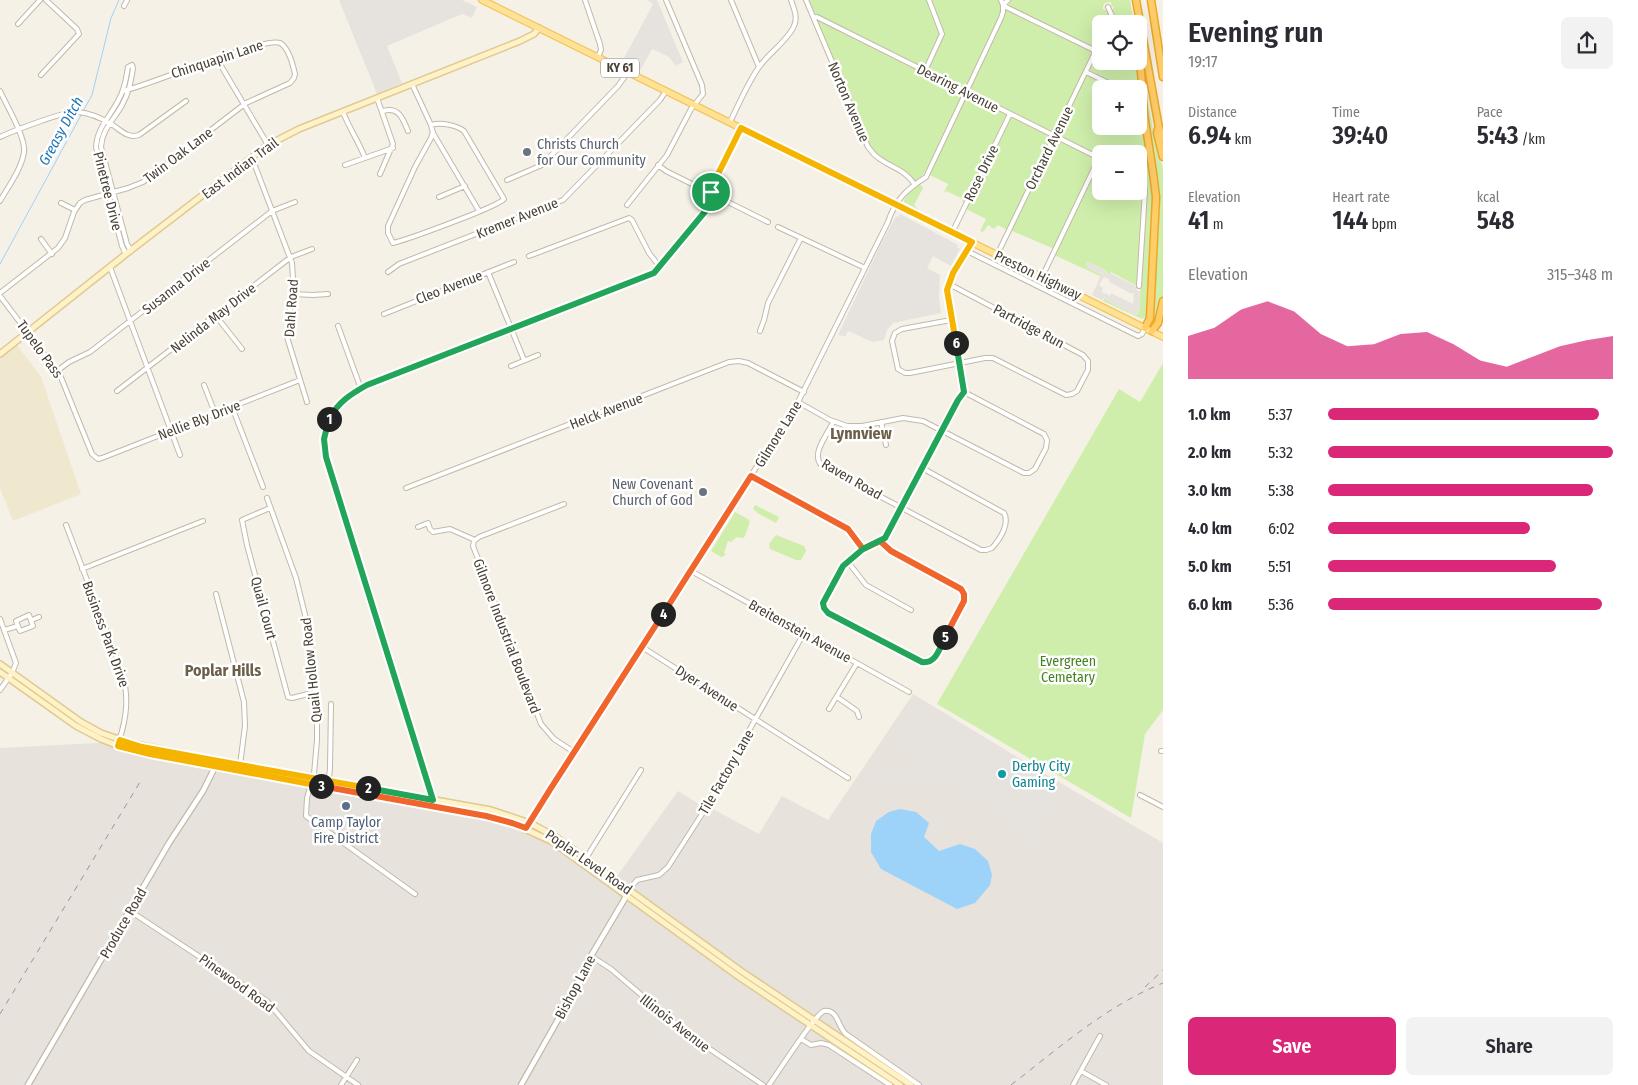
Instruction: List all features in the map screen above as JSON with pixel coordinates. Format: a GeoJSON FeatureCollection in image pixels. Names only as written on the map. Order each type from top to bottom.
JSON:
{"type":"FeatureCollection","features":[{"type":"Feature","properties":{"kind":"highway"},"geometry":{"type":"LineString","coordinates":[[1136,0],[1139,15]]}},
{"type":"Feature","properties":{"kind":"highway"},"geometry":{"type":"LineString","coordinates":[[1150,0],[1163,77]]}},
{"type":"Feature","properties":{"kind":"highway"},"geometry":{"type":"LineString","coordinates":[[1147,59],[1159,128],[1163,139]]}},
{"type":"Feature","properties":{"kind":"highway"},"geometry":{"type":"LineString","coordinates":[[1141,70],[1144,114],[1156,197],[1150,318],[1145,328]]}},
{"type":"Feature","properties":{"kind":"highway"},"geometry":{"type":"LineString","coordinates":[[1159,128],[1157,133],[1163,158]]}},
{"type":"Feature","properties":{"kind":"highway"},"geometry":{"type":"LineString","coordinates":[[1152,331],[1158,323],[1163,301]]}},
{"type":"Feature","properties":{"kind":"highway"},"geometry":{"type":"LineString","coordinates":[[1163,311],[1163,319]]}},
{"type":"Feature","properties":{"kind":"main road","name":"Preston Highway"},"geometry":{"type":"LineString","coordinates":[[482,0],[1163,337]]}},
{"type":"Feature","properties":{"kind":"main road","name":"East Indian Trail"},"geometry":{"type":"LineString","coordinates":[[0,354],[268,145],[290,133],[520,41],[534,34],[539,28]]}},
{"type":"Feature","properties":{"kind":"main road","name":"Poplar Level Road"},"geometry":{"type":"LineString","coordinates":[[0,664],[11,675],[77,722],[119,743],[215,764],[491,810],[530,822],[556,837],[626,896],[740,978],[813,1023]]}},
{"type":"Feature","properties":{"kind":"main road","name":"Poplar Level Road"},"geometry":{"type":"LineString","coordinates":[[0,672],[11,675]]}},
{"type":"Feature","properties":{"kind":"main road","name":"Poplar Level Road"},"geometry":{"type":"LineString","coordinates":[[215,764],[240,765],[312,781]]}},
{"type":"Feature","properties":{"kind":"main road","name":"Poplar Level Road"},"geometry":{"type":"LineString","coordinates":[[329,784],[501,819],[526,828],[551,841],[629,890],[900,1085]]}},
{"type":"Feature","properties":{"kind":"main road","name":"Poplar Level Road"},"geometry":{"type":"LineString","coordinates":[[826,1032],[911,1085]]}},
{"type":"Feature","properties":{"kind":"street"},"geometry":{"type":"LineString","coordinates":[[18,24],[40,0]]}},
{"type":"Feature","properties":{"kind":"street"},"geometry":{"type":"LineString","coordinates":[[41,75],[79,34],[73,25],[46,0]]}},
{"type":"Feature","properties":{"kind":"street"},"geometry":{"type":"LineString","coordinates":[[124,6],[127,0]]}},
{"type":"Feature","properties":{"kind":"street"},"geometry":{"type":"LineString","coordinates":[[585,0],[600,44],[601,50],[598,57]]}},
{"type":"Feature","properties":{"kind":"street"},"geometry":{"type":"LineString","coordinates":[[627,205],[670,150],[691,109],[702,96],[703,88],[666,0]]}},
{"type":"Feature","properties":{"kind":"street"},"geometry":{"type":"LineString","coordinates":[[731,0],[759,67]]}},
{"type":"Feature","properties":{"kind":"street","name":"Norton Avenue"},"geometry":{"type":"LineString","coordinates":[[806,0],[868,147],[877,157],[900,169],[911,179],[914,185]]}},
{"type":"Feature","properties":{"kind":"street"},"geometry":{"type":"LineString","coordinates":[[925,72],[942,34],[929,0]]}},
{"type":"Feature","properties":{"kind":"street"},"geometry":{"type":"LineString","coordinates":[[895,204],[914,185],[926,177],[1001,18],[1003,5],[1001,0]]}},
{"type":"Feature","properties":{"kind":"street"},"geometry":{"type":"LineString","coordinates":[[1003,5],[1008,0]]}},
{"type":"Feature","properties":{"kind":"street"},"geometry":{"type":"LineString","coordinates":[[730,122],[759,67],[793,29],[796,18],[792,2]]}},
{"type":"Feature","properties":{"kind":"street"},"geometry":{"type":"LineString","coordinates":[[1003,5],[1092,49]]}},
{"type":"Feature","properties":{"kind":"street"},"geometry":{"type":"LineString","coordinates":[[1108,7],[1112,15]]}},
{"type":"Feature","properties":{"kind":"street","name":"Dearing Avenue"},"geometry":{"type":"LineString","coordinates":[[814,18],[817,17],[1092,155]]}},
{"type":"Feature","properties":{"kind":"street","name":"Chinquapin Lane"},"geometry":{"type":"LineString","coordinates":[[122,91],[252,47],[276,42],[285,47],[295,74]]}},
{"type":"Feature","properties":{"kind":"street"},"geometry":{"type":"LineString","coordinates":[[217,59],[268,145]]}},
{"type":"Feature","properties":{"kind":"street","name":"Orchard Avenue"},"geometry":{"type":"LineString","coordinates":[[997,255],[1092,59]]}},
{"type":"Feature","properties":{"kind":"street","name":"Pinetree Drive"},"geometry":{"type":"LineString","coordinates":[[132,65],[129,90],[104,133],[101,147],[128,253],[122,246],[96,147],[99,131],[115,106],[125,83],[128,67],[132,65]]}},
{"type":"Feature","properties":{"kind":"street"},"geometry":{"type":"LineString","coordinates":[[507,180],[541,165],[620,84],[628,72]]}},
{"type":"Feature","properties":{"kind":"street"},"geometry":{"type":"LineString","coordinates":[[1086,72],[1102,80]]}},
{"type":"Feature","properties":{"kind":"street","name":"Twin Oak Lane"},"geometry":{"type":"LineString","coordinates":[[76,210],[80,203],[85,200],[136,185],[153,176],[244,105],[290,83],[295,74]]}},
{"type":"Feature","properties":{"kind":"street"},"geometry":{"type":"LineString","coordinates":[[412,84],[432,125],[432,132],[431,138],[414,167],[387,229],[393,243],[480,211],[502,201],[504,196],[461,128],[439,123],[432,125]]}},
{"type":"Feature","properties":{"kind":"street"},"geometry":{"type":"LineString","coordinates":[[0,91],[24,144],[23,158],[0,201]]}},
{"type":"Feature","properties":{"kind":"street","name":"Kremer Avenue"},"geometry":{"type":"LineString","coordinates":[[388,272],[399,264],[564,200],[660,100],[666,91]]}},
{"type":"Feature","properties":{"kind":"street"},"geometry":{"type":"LineString","coordinates":[[378,98],[393,141],[393,148],[380,174]]}},
{"type":"Feature","properties":{"kind":"street"},"geometry":{"type":"LineString","coordinates":[[0,137],[72,112],[78,112],[88,113],[134,137],[186,100]]}},
{"type":"Feature","properties":{"kind":"street"},"geometry":{"type":"LineString","coordinates":[[383,111],[391,109],[397,111],[402,116],[408,131]]}},
{"type":"Feature","properties":{"kind":"street"},"geometry":{"type":"LineString","coordinates":[[343,112],[348,126],[358,140],[365,158]]}},
{"type":"Feature","properties":{"kind":"street","name":"Rose Drive"},"geometry":{"type":"LineString","coordinates":[[952,233],[1010,114]]}},
{"type":"Feature","properties":{"kind":"street"},"geometry":{"type":"LineString","coordinates":[[711,192],[741,128]]}},
{"type":"Feature","properties":{"kind":"street"},"geometry":{"type":"LineString","coordinates":[[432,132],[480,211]]}},
{"type":"Feature","properties":{"kind":"street"},"geometry":{"type":"LineString","coordinates":[[345,166],[393,148]]}},
{"type":"Feature","properties":{"kind":"street","name":"Dahl Road"},"geometry":{"type":"LineString","coordinates":[[252,158],[290,258],[293,271],[287,337],[307,402]]}},
{"type":"Feature","properties":{"kind":"street"},"geometry":{"type":"LineString","coordinates":[[658,165],[666,171],[768,222]]}},
{"type":"Feature","properties":{"kind":"street"},"geometry":{"type":"LineString","coordinates":[[1042,277],[1092,175]]}},
{"type":"Feature","properties":{"kind":"street"},"geometry":{"type":"LineString","coordinates":[[439,197],[465,186]]}},
{"type":"Feature","properties":{"kind":"street"},"geometry":{"type":"LineString","coordinates":[[433,806],[433,800],[325,451],[326,425],[332,413],[341,402],[360,389],[655,272],[710,206],[716,196]]}},
{"type":"Feature","properties":{"kind":"street"},"geometry":{"type":"LineString","coordinates":[[1139,286],[1144,200]]}},
{"type":"Feature","properties":{"kind":"street","name":"Susanna Drive"},"geometry":{"type":"LineString","coordinates":[[57,371],[69,362],[90,352],[272,211],[295,202]]}},
{"type":"Feature","properties":{"kind":"street"},"geometry":{"type":"LineString","coordinates":[[0,295],[52,254],[65,238],[76,210],[61,203]]}},
{"type":"Feature","properties":{"kind":"street","name":"Gilmore Lane"},"geometry":{"type":"LineString","coordinates":[[526,828],[804,392],[888,222],[895,204]]}},
{"type":"Feature","properties":{"kind":"street"},"geometry":{"type":"LineString","coordinates":[[529,256],[627,218],[632,220],[649,253],[660,267]]}},
{"type":"Feature","properties":{"kind":"street"},"geometry":{"type":"LineString","coordinates":[[778,227],[865,268]]}},
{"type":"Feature","properties":{"kind":"street"},"geometry":{"type":"LineString","coordinates":[[760,330],[768,303],[801,238]]}},
{"type":"Feature","properties":{"kind":"street"},"geometry":{"type":"LineString","coordinates":[[41,240],[52,254]]}},
{"type":"Feature","properties":{"kind":"street"},"geometry":{"type":"LineString","coordinates":[[880,541],[891,551],[964,592],[961,608],[931,661],[924,663],[831,615],[824,608],[825,598],[839,572],[863,549],[885,538],[942,429],[964,392],[946,294],[949,284],[972,242]]}},
{"type":"Feature","properties":{"kind":"street","name":"Nelinda May Drive"},"geometry":{"type":"LineString","coordinates":[[117,391],[290,258],[312,249]]}},
{"type":"Feature","properties":{"kind":"street"},"geometry":{"type":"LineString","coordinates":[[966,251],[1138,336],[1142,334],[1145,328]]}},
{"type":"Feature","properties":{"kind":"street","name":"Cleo Avenue"},"geometry":{"type":"LineString","coordinates":[[384,314],[514,262]]}},
{"type":"Feature","properties":{"kind":"street"},"geometry":{"type":"LineString","coordinates":[[110,267],[180,455]]}},
{"type":"Feature","properties":{"kind":"street"},"geometry":{"type":"LineString","coordinates":[[488,272],[524,360]]}},
{"type":"Feature","properties":{"kind":"street","name":"Partridge Run"},"geometry":{"type":"LineString","coordinates":[[949,284],[1085,356],[1089,365],[1075,392],[1066,395],[996,359],[985,358],[959,363]]}},
{"type":"Feature","properties":{"kind":"street"},"geometry":{"type":"LineString","coordinates":[[292,294],[328,294]]}},
{"type":"Feature","properties":{"kind":"street","name":"Tupelo Pass"},"geometry":{"type":"LineString","coordinates":[[0,295],[57,371],[64,383],[92,454],[98,459]]}},
{"type":"Feature","properties":{"kind":"street"},"geometry":{"type":"LineString","coordinates":[[216,316],[242,349]]}},
{"type":"Feature","properties":{"kind":"street"},"geometry":{"type":"LineString","coordinates":[[951,320],[902,329],[895,333],[892,341],[896,365],[902,371],[910,373],[959,363]]}},
{"type":"Feature","properties":{"kind":"street"},"geometry":{"type":"LineString","coordinates":[[338,326],[360,389]]}},
{"type":"Feature","properties":{"kind":"street"},"geometry":{"type":"LineString","coordinates":[[511,366],[538,354]]}},
{"type":"Feature","properties":{"kind":"street","name":"Helck Avenue"},"geometry":{"type":"LineString","coordinates":[[406,488],[729,362],[739,361],[748,363],[804,392]]}},
{"type":"Feature","properties":{"kind":"street","name":"Nellie Bly Drive"},"geometry":{"type":"LineString","coordinates":[[98,459],[300,380]]}},
{"type":"Feature","properties":{"kind":"street"},"geometry":{"type":"LineString","coordinates":[[204,385],[215,413]]}},
{"type":"Feature","properties":{"kind":"street"},"geometry":{"type":"LineString","coordinates":[[798,402],[833,422],[851,426],[913,418],[942,429],[1024,473],[1034,470],[1048,443],[1044,434],[964,392]]}},
{"type":"Feature","properties":{"kind":"street"},"geometry":{"type":"LineString","coordinates":[[232,407],[263,487]]}},
{"type":"Feature","properties":{"kind":"street","name":"Raven Road"},"geometry":{"type":"LineString","coordinates":[[833,422],[818,452],[817,457],[820,464],[981,550],[992,548],[1006,522],[1002,511],[922,468]]}},
{"type":"Feature","properties":{"kind":"street"},"geometry":{"type":"LineString","coordinates":[[881,422],[886,445]]}},
{"type":"Feature","properties":{"kind":"street"},"geometry":{"type":"LineString","coordinates":[[751,476],[848,529],[863,549]]}},
{"type":"Feature","properties":{"kind":"street","name":"Quail Hollow Road"},"geometry":{"type":"LineString","coordinates":[[267,498],[290,561],[307,619],[316,692],[317,747],[305,811],[307,818],[415,894]]}},
{"type":"Feature","properties":{"kind":"street","name":"Gilmore Industrial Boulevard"},"geometry":{"type":"LineString","coordinates":[[564,504],[479,537],[475,540],[473,546],[541,724],[554,739],[574,752]]}},
{"type":"Feature","properties":{"kind":"street","name":"Quail Court"},"geometry":{"type":"LineString","coordinates":[[270,508],[242,520],[247,546],[288,697],[292,698],[316,692]]}},
{"type":"Feature","properties":{"kind":"street"},"geometry":{"type":"LineString","coordinates":[[82,569],[203,521]]}},
{"type":"Feature","properties":{"kind":"street"},"geometry":{"type":"LineString","coordinates":[[418,527],[428,523],[433,532],[450,529],[475,540]]}},
{"type":"Feature","properties":{"kind":"street","name":"Business Park Drive"},"geometry":{"type":"LineString","coordinates":[[66,525],[127,687],[127,714],[119,743]]}},
{"type":"Feature","properties":{"kind":"street"},"geometry":{"type":"LineString","coordinates":[[848,562],[866,586],[911,610]]}},
{"type":"Feature","properties":{"kind":"street","name":"Breitenstein Avenue"},"geometry":{"type":"LineString","coordinates":[[691,571],[909,692]]}},
{"type":"Feature","properties":{"kind":"street"},"geometry":{"type":"LineString","coordinates":[[216,594],[244,702],[245,726],[240,765]]}},
{"type":"Feature","properties":{"kind":"street"},"geometry":{"type":"LineString","coordinates":[[29,616],[32,620],[34,626],[20,630],[16,621],[29,616]]}},
{"type":"Feature","properties":{"kind":"street"},"geometry":{"type":"LineString","coordinates":[[32,620],[39,617]]}},
{"type":"Feature","properties":{"kind":"street"},"geometry":{"type":"LineString","coordinates":[[0,619],[16,660],[16,665],[11,675],[0,690]]}},
{"type":"Feature","properties":{"kind":"street"},"geometry":{"type":"LineString","coordinates":[[4,630],[18,626]]}},
{"type":"Feature","properties":{"kind":"street","name":"Tile Factory Lane"},"geometry":{"type":"LineString","coordinates":[[629,890],[637,880],[659,875],[668,867],[702,814],[804,633]]}},
{"type":"Feature","properties":{"kind":"street","name":"Dyer Avenue"},"geometry":{"type":"LineString","coordinates":[[642,647],[848,778]]}},
{"type":"Feature","properties":{"kind":"street"},"geometry":{"type":"LineString","coordinates":[[829,709],[857,663]]}},
{"type":"Feature","properties":{"kind":"street"},"geometry":{"type":"LineString","coordinates":[[837,697],[857,711],[860,717]]}},
{"type":"Feature","properties":{"kind":"street"},"geometry":{"type":"LineString","coordinates":[[329,784],[331,704]]}},
{"type":"Feature","properties":{"kind":"street","name":"Produce Road"},"geometry":{"type":"LineString","coordinates":[[28,1085],[169,843],[203,791],[215,764]]}},
{"type":"Feature","properties":{"kind":"street"},"geometry":{"type":"LineString","coordinates":[[585,861],[641,770]]}},
{"type":"Feature","properties":{"kind":"street"},"geometry":{"type":"LineString","coordinates":[[1140,795],[1163,807]]}},
{"type":"Feature","properties":{"kind":"street","name":"Bishop Lane"},"geometry":{"type":"LineString","coordinates":[[521,1085],[629,890]]}},
{"type":"Feature","properties":{"kind":"street","name":"Pinewood Road"},"geometry":{"type":"LineString","coordinates":[[130,911],[267,1002],[280,1015],[305,1047],[358,1085]]}},
{"type":"Feature","properties":{"kind":"street","name":"Illinois Avenue"},"geometry":{"type":"LineString","coordinates":[[591,956],[611,969],[686,1033],[763,1085]]}},
{"type":"Feature","properties":{"kind":"street"},"geometry":{"type":"LineString","coordinates":[[769,1085],[813,1023],[825,1011],[835,1015],[842,1031],[919,1085]]}},
{"type":"Feature","properties":{"kind":"street"},"geometry":{"type":"LineString","coordinates":[[1073,1085],[1100,1036]]}},
{"type":"Feature","properties":{"kind":"street"},"geometry":{"type":"LineString","coordinates":[[801,1039],[811,1045],[821,1043],[829,1045],[890,1085]]}},
{"type":"Feature","properties":{"kind":"street"},"geometry":{"type":"LineString","coordinates":[[341,1085],[357,1060]]}},
{"type":"Feature","properties":{"kind":"street"},"geometry":{"type":"LineString","coordinates":[[1080,1071],[1106,1085]]}},
{"type":"Feature","properties":{"kind":"shaded area"},"geometry":{"type":"Polygon","coordinates":[[[339,0],[462,0],[477,7],[472,18],[462,14],[387,46],[402,83],[377,94],[339,0]]]}},
{"type":"Feature","properties":{"kind":"shaded area"},"geometry":{"type":"Polygon","coordinates":[[[647,0],[657,0],[683,62],[676,66],[669,57],[652,49],[641,69],[623,60],[653,4],[647,0]]]}},
{"type":"Feature","properties":{"kind":"shaded area"},"geometry":{"type":"Polygon","coordinates":[[[900,214],[958,245],[957,247],[960,249],[951,266],[933,256],[927,268],[940,275],[939,297],[941,313],[893,323],[887,330],[884,340],[873,342],[848,331],[845,337],[838,335],[882,242],[896,216],[899,217],[900,214]]]}},
{"type":"Feature","properties":{"kind":"shaded area"},"geometry":{"type":"Polygon","coordinates":[[[1088,262],[1105,270],[1108,275],[1110,273],[1136,286],[1137,291],[1140,291],[1139,313],[1135,315],[1104,299],[1105,296],[1102,300],[1092,295],[1102,273],[1100,274],[1087,268],[1088,265],[1086,264],[1088,262]],[[1104,277],[1099,285],[1103,288],[1102,292],[1110,296],[1111,293],[1133,304],[1134,292],[1132,294],[1109,282],[1110,280],[1104,277]]]}},
{"type":"Feature","properties":{"kind":"shaded area"},"geometry":{"type":"Polygon","coordinates":[[[17,345],[41,377],[81,494],[13,521],[0,488],[0,359],[17,345]]]}},
{"type":"Feature","properties":{"kind":"shaded area"},"geometry":{"type":"Polygon","coordinates":[[[913,694],[1163,843],[1163,1085],[0,1085],[0,748],[117,742],[142,750],[216,764],[290,777],[313,778],[507,815],[556,837],[615,879],[678,791],[704,807],[711,808],[759,834],[782,796],[828,820],[913,694]]]}},
{"type":"Feature","properties":{"kind":"shaded area"},"geometry":{"type":"Polygon","coordinates":[[[919,701],[1059,785],[1037,827],[1039,831],[1033,840],[1008,828],[1015,815],[955,780],[957,774],[946,768],[942,775],[871,776],[879,769],[934,768],[892,744],[919,701]]]}},
{"type":"Feature","properties":{"kind":"green space"},"geometry":{"type":"Polygon","coordinates":[[[808,0],[927,0],[940,35],[924,69],[817,16],[808,0]]]}},
{"type":"Feature","properties":{"kind":"green space"},"geometry":{"type":"Polygon","coordinates":[[[930,0],[999,0],[1001,8],[1000,18],[965,88],[928,70],[944,35],[930,0]]]}},
{"type":"Feature","properties":{"kind":"green space"},"geometry":{"type":"Polygon","coordinates":[[[1011,0],[1130,0],[1132,15],[1112,15],[1114,7],[1111,6],[1110,2],[1105,3],[1103,9],[1109,12],[1110,15],[1092,15],[1092,48],[1007,6],[1011,0]]]}},
{"type":"Feature","properties":{"kind":"green space"},"geometry":{"type":"Polygon","coordinates":[[[1006,10],[1092,51],[1092,56],[1054,133],[969,91],[1006,10]]]}},
{"type":"Feature","properties":{"kind":"green space"},"geometry":{"type":"Polygon","coordinates":[[[819,20],[963,92],[928,167],[917,180],[913,180],[902,170],[879,155],[869,145],[817,21],[819,20]]]}},
{"type":"Feature","properties":{"kind":"green space"},"geometry":{"type":"Polygon","coordinates":[[[1092,63],[1092,70],[1138,70],[1139,80],[1108,80],[1089,69],[1092,63]]]}},
{"type":"Feature","properties":{"kind":"green space"},"geometry":{"type":"Polygon","coordinates":[[[1088,75],[1099,80],[1092,80],[1092,135],[1146,135],[1153,189],[1153,219],[1147,314],[1142,319],[1103,301],[1104,299],[1135,315],[1139,312],[1147,200],[1147,145],[1092,145],[1092,153],[1058,135],[1088,75]]]}},
{"type":"Feature","properties":{"kind":"green space"},"geometry":{"type":"Polygon","coordinates":[[[966,95],[1006,114],[1007,117],[965,202],[962,202],[963,199],[946,191],[943,194],[948,184],[930,175],[928,177],[966,95]]]}},
{"type":"Feature","properties":{"kind":"green space"},"geometry":{"type":"Polygon","coordinates":[[[1147,97],[1155,140],[1163,169],[1163,296],[1153,326],[1157,216],[1147,124],[1147,97]]]}},
{"type":"Feature","properties":{"kind":"green space"},"geometry":{"type":"Polygon","coordinates":[[[1013,117],[1049,135],[1051,139],[1007,230],[998,225],[994,229],[988,225],[983,232],[980,231],[986,219],[966,209],[1010,118],[1013,117]]]}},
{"type":"Feature","properties":{"kind":"green space"},"geometry":{"type":"Polygon","coordinates":[[[1056,138],[1092,156],[1092,168],[1054,249],[1010,230],[1056,138]]]}},
{"type":"Feature","properties":{"kind":"green space"},"geometry":{"type":"Polygon","coordinates":[[[1092,177],[1092,200],[1143,200],[1137,289],[1137,286],[1111,272],[1109,275],[1105,270],[1088,262],[1086,264],[1088,268],[1100,274],[1102,273],[1098,284],[1100,276],[1054,255],[1092,177]]]}},
{"type":"Feature","properties":{"kind":"green space"},"geometry":{"type":"Polygon","coordinates":[[[920,184],[923,188],[914,205],[919,210],[904,202],[904,200],[920,184]]]}},
{"type":"Feature","properties":{"kind":"green space","name":"Evergreen Cemetary"},"geometry":{"type":"Polygon","coordinates":[[[1163,363],[1163,710],[1145,734],[1131,818],[937,704],[1119,389],[1140,402],[1163,363]]]}},
{"type":"Feature","properties":{"kind":"green space"},"geometry":{"type":"Polygon","coordinates":[[[755,505],[779,517],[776,523],[753,509],[755,505]]]}},
{"type":"Feature","properties":{"kind":"green space"},"geometry":{"type":"Polygon","coordinates":[[[735,512],[750,522],[744,538],[737,537],[731,542],[728,541],[724,553],[726,555],[721,557],[711,551],[735,512]]]}},
{"type":"Feature","properties":{"kind":"green space"},"geometry":{"type":"Polygon","coordinates":[[[776,535],[804,546],[806,551],[801,560],[796,560],[770,549],[769,544],[776,535]]]}},
{"type":"Feature","properties":{"kind":"water"},"geometry":{"type":"Polygon","coordinates":[[[900,809],[916,812],[929,823],[924,837],[939,851],[960,844],[975,849],[988,861],[992,875],[990,885],[975,903],[957,909],[881,869],[871,852],[871,834],[876,821],[889,812],[900,809]]]}},
{"type":"Feature","properties":{"kind":"waterway","name":"Greasy Ditch"},"geometry":{"type":"LineString","coordinates":[[0,264],[92,95],[111,18],[119,0]]}},
{"type":"Feature","properties":{"kind":"railway"},"geometry":{"type":"LineString","coordinates":[[0,1014],[140,782]]}},
{"type":"Feature","properties":{"kind":"railway"},"geometry":{"type":"LineString","coordinates":[[1145,987],[1163,970]]}},
{"type":"Feature","properties":{"kind":"railway"},"geometry":{"type":"LineString","coordinates":[[1011,1085],[1065,1043],[1122,1003],[1163,983]]}},
{"type":"Feature","properties":{"kind":"place","name":"Christs Church for Our Community"},"geometry":{"type":"Point","coordinates":[527,152]}},
{"type":"Feature","properties":{"kind":"place","name":"New Covenant Church of God"},"geometry":{"type":"Point","coordinates":[703,492]}},
{"type":"Feature","properties":{"kind":"place","name":"Derby City Gaming"},"geometry":{"type":"Point","coordinates":[1002,774]}},
{"type":"Feature","properties":{"kind":"place","name":"Camp Taylor Fire District"},"geometry":{"type":"Point","coordinates":[346,806]}},
{"type":"Feature","properties":{"kind":"district","name":"Lynnview"},"geometry":{"type":"Point","coordinates":[861,433]}},
{"type":"Feature","properties":{"kind":"district","name":"Poplar Hills"},"geometry":{"type":"Point","coordinates":[223,670]}},
{"type":"Feature","properties":{"kind":"route"},"geometry":{"type":"LineString","coordinates":[[711,192],[716,196],[713,202],[654,273],[367,385],[342,401],[332,413],[326,425],[324,432],[326,457],[433,800],[142,747],[120,740],[118,746],[214,767],[501,819],[526,828],[751,476],[848,529],[863,549],[876,544],[880,541],[884,545],[891,551],[962,590],[964,596],[963,604],[933,660],[927,663],[918,661],[828,613],[823,603],[843,566],[863,549],[885,538],[964,392],[946,294],[953,273],[972,242],[741,128],[711,192]]}}]}
